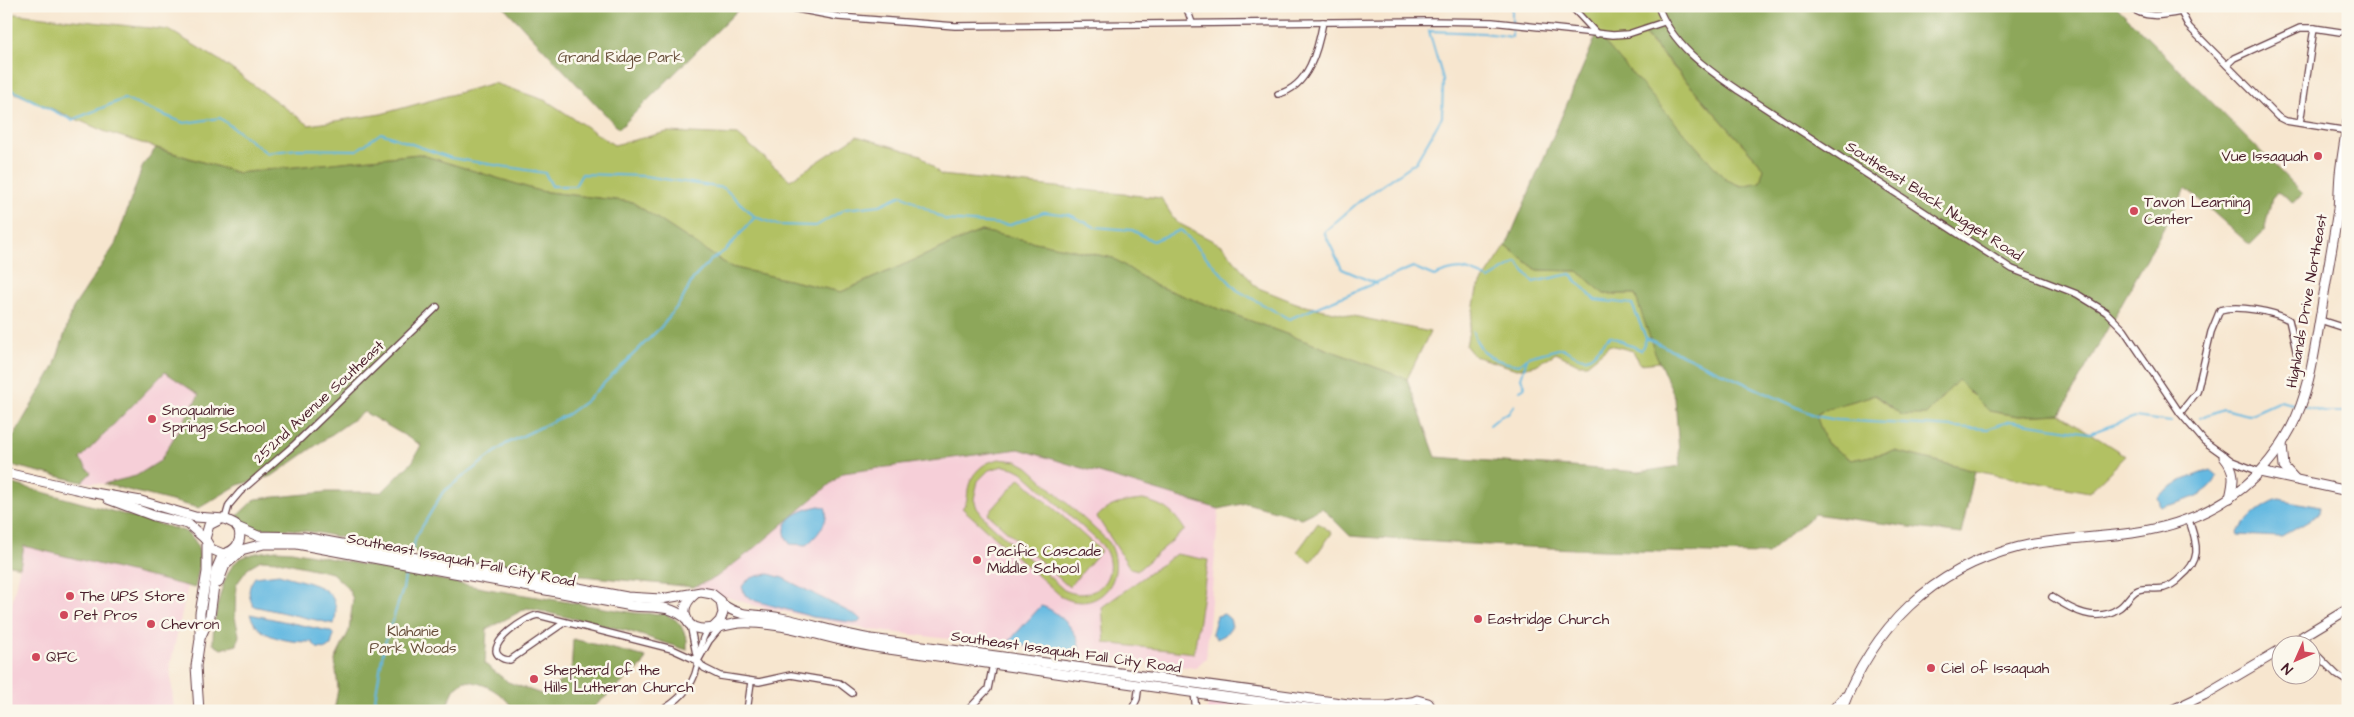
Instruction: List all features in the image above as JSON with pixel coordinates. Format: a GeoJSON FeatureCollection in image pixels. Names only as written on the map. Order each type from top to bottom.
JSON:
{"type":"FeatureCollection","features":[{"type":"Feature","properties":{"kind":"street"},"geometry":{"type":"LineString","coordinates":[[781,6],[840,17],[955,26],[1488,22],[1597,34],[1628,34],[1664,22]]}},
{"type":"Feature","properties":{"kind":"street"},"geometry":{"type":"LineString","coordinates":[[1186,6],[1192,23]]}},
{"type":"Feature","properties":{"kind":"street"},"geometry":{"type":"LineString","coordinates":[[1571,6],[1597,34]]}},
{"type":"Feature","properties":{"kind":"street","name":"Southeast Black Nugget Road"},"geometry":{"type":"LineString","coordinates":[[1658,6],[1664,22],[1687,50],[1725,81],[2012,269],[2077,294],[2106,312],[2124,330],[2180,414],[2204,441],[2224,457],[2260,472],[2348,491]]}},
{"type":"Feature","properties":{"kind":"street"},"geometry":{"type":"LineString","coordinates":[[2128,6],[2140,14],[2158,17],[2181,9],[2189,26],[2278,117],[2300,124],[2347,128]]}},
{"type":"Feature","properties":{"kind":"street"},"geometry":{"type":"LineString","coordinates":[[1278,94],[1290,90],[1296,85],[1316,56],[1323,22]]}},
{"type":"Feature","properties":{"kind":"street"},"geometry":{"type":"LineString","coordinates":[[2226,65],[2234,58],[2300,28],[2340,32]]}},
{"type":"Feature","properties":{"kind":"street"},"geometry":{"type":"LineString","coordinates":[[2300,124],[2314,28]]}},
{"type":"Feature","properties":{"kind":"street","name":"Highlands Drive Northeast"},"geometry":{"type":"LineString","coordinates":[[1841,711],[1849,691],[1871,650],[1898,617],[1930,589],[1979,560],[2040,543],[2132,533],[2189,520],[2230,498],[2260,472],[2282,444],[2290,430],[2308,385],[2338,206],[2340,174],[2347,128]]}},
{"type":"Feature","properties":{"kind":"street"},"geometry":{"type":"LineString","coordinates":[[2338,206],[2348,172]]}},
{"type":"Feature","properties":{"kind":"street","name":"252nd Avenue Southeast"},"geometry":{"type":"LineString","coordinates":[[223,519],[229,505],[240,492],[295,444],[437,307]]}},
{"type":"Feature","properties":{"kind":"street"},"geometry":{"type":"LineString","coordinates":[[2180,414],[2197,392],[2211,332],[2218,312],[2223,309],[2238,308],[2280,314],[2289,320],[2298,359]]}},
{"type":"Feature","properties":{"kind":"street"},"geometry":{"type":"LineString","coordinates":[[2320,320],[2348,329]]}},
{"type":"Feature","properties":{"kind":"street"},"geometry":{"type":"LineString","coordinates":[[2282,444],[2284,467],[2294,480]]}},
{"type":"Feature","properties":{"kind":"street"},"geometry":{"type":"LineString","coordinates":[[2224,457],[2232,466],[2234,474],[2230,498]]}},
{"type":"Feature","properties":{"kind":"street"},"geometry":{"type":"LineString","coordinates":[[6,473],[89,492],[141,501],[195,517],[223,519],[237,527],[239,541],[237,547],[226,554],[216,570],[213,603]]}},
{"type":"Feature","properties":{"kind":"street"},"geometry":{"type":"LineString","coordinates":[[89,492],[154,516],[188,524],[215,553],[226,554]]}},
{"type":"Feature","properties":{"kind":"street"},"geometry":{"type":"LineString","coordinates":[[199,711],[196,666],[200,639],[200,613],[205,587],[206,542],[209,525],[223,519]]}},
{"type":"Feature","properties":{"kind":"street"},"geometry":{"type":"LineString","coordinates":[[2052,598],[2075,611],[2094,616],[2119,608],[2135,591],[2146,588],[2163,589],[2172,585],[2188,570],[2196,558],[2196,546],[2189,520]]}},
{"type":"Feature","properties":{"kind":"street","name":"Southeast Issaquah Fall City Road"},"geometry":{"type":"LineString","coordinates":[[237,527],[258,536],[292,536],[632,606],[665,607],[678,612],[688,621]]}},
{"type":"Feature","properties":{"kind":"street","name":"Southeast Issaquah Fall City Road"},"geometry":{"type":"LineString","coordinates":[[226,554],[264,544],[285,543],[359,551]]}},
{"type":"Feature","properties":{"kind":"street"},"geometry":{"type":"LineString","coordinates":[[200,639],[223,569],[243,549]]}},
{"type":"Feature","properties":{"kind":"street","name":"Southeast Issaquah Fall City Road"},"geometry":{"type":"LineString","coordinates":[[477,574],[627,597],[661,599],[695,594]]}},
{"type":"Feature","properties":{"kind":"street"},"geometry":{"type":"LineString","coordinates":[[660,711],[674,703],[684,692],[695,674],[698,661],[701,642],[722,617],[722,604],[712,594],[701,592],[690,598],[685,608],[698,661],[704,668],[720,676],[751,682],[766,681],[791,675],[840,683],[852,693]]}},
{"type":"Feature","properties":{"kind":"street","name":"Southeast Issaquah Fall City Road"},"geometry":{"type":"LineString","coordinates":[[722,604],[738,614],[773,616],[840,634],[885,641],[1358,705],[1381,706],[1411,702]]}},
{"type":"Feature","properties":{"kind":"street"},"geometry":{"type":"LineString","coordinates":[[2314,634],[2348,609]]}},
{"type":"Feature","properties":{"kind":"street"},"geometry":{"type":"LineString","coordinates":[[565,622],[510,660],[502,659],[496,653],[495,649],[498,641],[531,617],[545,616],[651,642],[698,661]]}},
{"type":"Feature","properties":{"kind":"street"},"geometry":{"type":"LineString","coordinates":[[688,621],[698,629],[710,629]]}},
{"type":"Feature","properties":{"kind":"street","name":"Southeast Issaquah Fall City Road"},"geometry":{"type":"LineString","coordinates":[[710,629],[722,625],[747,623],[780,626],[856,645],[1334,711]]}},
{"type":"Feature","properties":{"kind":"street"},"geometry":{"type":"LineString","coordinates":[[698,661],[709,640],[722,625]]}},
{"type":"Feature","properties":{"kind":"street"},"geometry":{"type":"LineString","coordinates":[[2170,711],[2204,694],[2272,655]]}},
{"type":"Feature","properties":{"kind":"street"},"geometry":{"type":"LineString","coordinates":[[2322,660],[2337,675],[2348,682]]}},
{"type":"Feature","properties":{"kind":"street"},"geometry":{"type":"LineString","coordinates":[[967,711],[988,689],[993,664]]}},
{"type":"Feature","properties":{"kind":"street"},"geometry":{"type":"LineString","coordinates":[[746,711],[751,682]]}},
{"type":"Feature","properties":{"kind":"street"},"geometry":{"type":"LineString","coordinates":[[1131,711],[1137,699],[1139,684]]}},
{"type":"Feature","properties":{"kind":"street"},"geometry":{"type":"LineString","coordinates":[[1832,711],[1849,691]]}},
{"type":"Feature","properties":{"kind":"street"},"geometry":{"type":"LineString","coordinates":[[1194,692],[1196,711]]}},
{"type":"Feature","properties":{"kind":"street"},"geometry":{"type":"LineString","coordinates":[[1404,711],[1411,702],[1421,700],[1435,710]]}},
{"type":"Feature","properties":{"kind":"shaded area","name":"Snoqualmie Springs School"},"geometry":{"type":"Polygon","coordinates":[[[165,372],[199,395],[160,461],[136,476],[104,484],[82,482],[91,473],[80,459],[165,372]]]}},
{"type":"Feature","properties":{"kind":"shaded area","name":"Pacific Cascade Middle School"},"geometry":{"type":"Polygon","coordinates":[[[1019,449],[1219,509],[1206,658],[1195,668],[865,629],[757,606],[693,587],[715,578],[755,548],[843,473],[1019,449]]]}},
{"type":"Feature","properties":{"kind":"shaded area"},"geometry":{"type":"Polygon","coordinates":[[[24,546],[188,586],[170,666],[174,711],[6,711],[6,631],[24,546]]]}},
{"type":"Feature","properties":{"kind":"shaded area"},"geometry":{"type":"Polygon","coordinates":[[[1208,701],[1271,711],[1207,711],[1208,701]]]}},
{"type":"Feature","properties":{"kind":"green space","name":"Grand Ridge Park"},"geometry":{"type":"Polygon","coordinates":[[[503,6],[742,6],[619,129],[503,6]]]}},
{"type":"Feature","properties":{"kind":"green space"},"geometry":{"type":"Polygon","coordinates":[[[1571,6],[1657,6],[1664,22],[1641,31],[1764,168],[1760,182],[1741,186],[1725,180],[1571,6]]]}},
{"type":"Feature","properties":{"kind":"green space"},"geometry":{"type":"Polygon","coordinates":[[[1658,6],[2116,6],[2303,194],[2293,203],[2287,197],[2277,192],[2272,198],[2264,231],[2250,245],[2186,188],[2060,414],[2019,416],[1989,411],[1958,380],[1926,415],[1902,415],[1875,395],[1825,409],[1816,415],[1826,443],[1851,460],[1895,451],[1975,471],[1961,534],[1814,514],[1767,554],[1559,548],[1350,536],[1322,508],[1301,518],[1246,503],[1219,509],[1019,449],[843,473],[755,548],[715,578],[693,587],[492,567],[319,533],[288,529],[257,529],[237,516],[255,499],[327,492],[382,492],[413,461],[421,445],[364,412],[272,476],[238,485],[199,508],[104,484],[136,476],[160,461],[199,395],[165,372],[80,459],[91,473],[82,482],[6,464],[6,440],[13,437],[54,367],[73,308],[115,245],[143,165],[156,148],[238,173],[419,154],[539,191],[632,202],[731,267],[841,292],[981,231],[1113,258],[1154,285],[1407,379],[1436,457],[1639,472],[1680,466],[1675,398],[1654,350],[1635,294],[1604,294],[1578,271],[1537,270],[1506,246],[1597,34],[1725,179],[1741,186],[1760,182],[1764,168],[1641,30],[1664,22],[1658,6]]]}},
{"type":"Feature","properties":{"kind":"green space"},"geometry":{"type":"Polygon","coordinates":[[[6,13],[169,30],[219,60],[309,125],[381,114],[494,83],[547,101],[614,145],[667,132],[738,135],[790,180],[857,136],[921,155],[941,175],[1161,198],[1176,222],[1223,246],[1256,287],[1301,305],[1430,332],[1407,379],[1154,285],[1113,258],[981,231],[841,292],[731,267],[632,202],[539,191],[419,154],[238,173],[106,132],[6,89],[6,13]]]}},
{"type":"Feature","properties":{"kind":"green space"},"geometry":{"type":"Polygon","coordinates":[[[1506,246],[1537,270],[1578,271],[1604,294],[1635,294],[1660,362],[1640,364],[1633,351],[1610,345],[1587,364],[1578,364],[1556,353],[1536,365],[1517,369],[1474,356],[1466,346],[1477,290],[1506,246]]]}},
{"type":"Feature","properties":{"kind":"green space"},"geometry":{"type":"Polygon","coordinates":[[[1958,380],[1989,411],[2019,416],[2060,414],[2126,456],[2089,492],[1975,471],[1895,451],[1851,460],[1826,443],[1816,416],[1825,409],[1875,395],[1902,415],[1958,380]]]}},
{"type":"Feature","properties":{"kind":"green space"},"geometry":{"type":"Polygon","coordinates":[[[993,460],[1017,461],[1028,467],[1109,542],[1114,555],[1115,568],[1113,579],[1099,597],[1088,601],[1076,601],[1062,597],[962,508],[975,473],[993,460]],[[1003,466],[989,470],[978,481],[974,499],[977,508],[987,521],[1064,590],[1076,594],[1096,590],[1108,576],[1108,556],[1102,545],[1022,472],[1003,466]]]}},
{"type":"Feature","properties":{"kind":"green space"},"geometry":{"type":"Polygon","coordinates":[[[1020,478],[1101,551],[1069,587],[988,514],[1020,478]]]}},
{"type":"Feature","properties":{"kind":"green space"},"geometry":{"type":"Polygon","coordinates":[[[6,482],[184,531],[196,542],[198,549],[199,564],[195,588],[24,546],[20,567],[6,564],[6,482]]]}},
{"type":"Feature","properties":{"kind":"green space"},"geometry":{"type":"Polygon","coordinates":[[[1143,500],[1157,504],[1172,513],[1185,530],[1138,570],[1130,568],[1097,517],[1112,506],[1143,500]]]}},
{"type":"Feature","properties":{"kind":"green space"},"geometry":{"type":"Polygon","coordinates":[[[1318,523],[1332,533],[1311,562],[1297,552],[1318,523]]]}},
{"type":"Feature","properties":{"kind":"green space","name":"Klahanie Park Woods"},"geometry":{"type":"Polygon","coordinates":[[[276,550],[292,551],[488,589],[635,613],[665,614],[676,620],[681,626],[687,639],[687,650],[628,631],[527,608],[487,629],[485,664],[508,682],[541,694],[571,675],[573,639],[646,657],[643,665],[589,711],[512,711],[513,708],[508,702],[492,689],[478,683],[464,681],[455,688],[444,711],[334,711],[338,689],[335,660],[349,631],[353,599],[348,588],[332,573],[278,561],[261,560],[249,567],[236,585],[235,617],[239,635],[237,645],[221,649],[213,644],[214,624],[219,599],[232,566],[238,560],[247,556],[276,550]]]}},
{"type":"Feature","properties":{"kind":"green space"},"geometry":{"type":"Polygon","coordinates":[[[1176,554],[1208,560],[1194,653],[1105,643],[1102,607],[1176,554]]]}},
{"type":"Feature","properties":{"kind":"water"},"geometry":{"type":"Polygon","coordinates":[[[2210,470],[2217,476],[2214,483],[2202,493],[2161,507],[2158,497],[2164,492],[2182,480],[2210,470]]]}},
{"type":"Feature","properties":{"kind":"water"},"geometry":{"type":"Polygon","coordinates":[[[2279,499],[2320,507],[2319,514],[2280,537],[2238,535],[2237,532],[2256,512],[2267,504],[2279,499]]]}},
{"type":"Feature","properties":{"kind":"water"},"geometry":{"type":"Polygon","coordinates":[[[819,506],[825,507],[826,517],[818,533],[806,545],[790,544],[785,529],[787,523],[798,513],[819,506]]]}},
{"type":"Feature","properties":{"kind":"water"},"geometry":{"type":"Polygon","coordinates":[[[279,574],[312,584],[329,593],[334,601],[336,611],[334,624],[253,606],[249,591],[255,577],[279,574]]]}},
{"type":"Feature","properties":{"kind":"water"},"geometry":{"type":"Polygon","coordinates":[[[769,574],[783,578],[857,616],[861,620],[858,623],[813,617],[756,601],[745,595],[742,587],[747,581],[757,576],[769,574]]]}},
{"type":"Feature","properties":{"kind":"water"},"geometry":{"type":"Polygon","coordinates":[[[1041,606],[1054,612],[1072,629],[1079,643],[1079,649],[1066,651],[1010,644],[1011,639],[1041,606]]]}},
{"type":"Feature","properties":{"kind":"water"},"geometry":{"type":"Polygon","coordinates":[[[250,614],[329,631],[334,634],[331,645],[326,649],[317,648],[312,642],[285,640],[267,634],[254,622],[250,614]]]}},
{"type":"Feature","properties":{"kind":"water"},"geometry":{"type":"Polygon","coordinates":[[[1224,614],[1230,619],[1232,626],[1225,635],[1217,639],[1212,633],[1217,616],[1224,614]]]}},
{"type":"Feature","properties":{"kind":"waterway"},"geometry":{"type":"LineString","coordinates":[[1377,284],[1342,269],[1324,232],[1361,200],[1416,162],[1442,117],[1443,79],[1429,31],[1484,33],[1512,37],[1512,6]]}},
{"type":"Feature","properties":{"kind":"waterway"},"geometry":{"type":"LineString","coordinates":[[6,87],[72,120],[124,99],[184,123],[220,118],[267,153],[297,149],[357,150],[381,133],[451,158],[545,173],[552,186],[575,186],[582,174],[644,176],[724,188],[755,217],[778,225],[816,226],[845,209],[880,205],[902,195],[946,220],[1010,225],[1044,212],[1070,215],[1095,227],[1132,230],[1153,241],[1181,230],[1237,290],[1289,319],[1413,267],[1434,276],[1450,270],[1462,269],[1489,279],[1517,262],[1533,282],[1570,274],[1595,300],[1632,304],[1646,338],[1816,416],[1837,420],[1988,429],[2010,421],[2090,433],[2135,417],[2171,422]]}},
{"type":"Feature","properties":{"kind":"waterway"},"geometry":{"type":"LineString","coordinates":[[413,548],[416,537],[443,492],[506,444],[568,414],[586,401],[662,326],[682,300],[693,279],[711,260],[726,250],[755,217]]}},
{"type":"Feature","properties":{"kind":"waterway"},"geometry":{"type":"LineString","coordinates":[[1473,332],[1480,347],[1490,356],[1496,360],[1519,365],[1528,357],[1562,348],[1579,357],[1589,357],[1610,336],[1641,350],[1646,339]]}},
{"type":"Feature","properties":{"kind":"waterway"},"geometry":{"type":"LineString","coordinates":[[1520,390],[1525,387],[1521,378],[1527,359]]}},
{"type":"Feature","properties":{"kind":"waterway"},"geometry":{"type":"LineString","coordinates":[[2200,418],[2223,409],[2249,415],[2280,401],[2297,405]]}},
{"type":"Feature","properties":{"kind":"waterway"},"geometry":{"type":"LineString","coordinates":[[1490,425],[1502,415],[1508,414],[1514,405]]}},
{"type":"Feature","properties":{"kind":"waterway"},"geometry":{"type":"LineString","coordinates":[[2304,407],[2324,412],[2348,412]]}},
{"type":"Feature","properties":{"kind":"waterway"},"geometry":{"type":"LineString","coordinates":[[373,711],[384,646],[403,589],[405,576]]}},
{"type":"Feature","properties":{"kind":"place","name":"Vue Issaquah"},"geometry":{"type":"Point","coordinates":[2318,156]}},
{"type":"Feature","properties":{"kind":"place","name":"Tavon Learning Center"},"geometry":{"type":"Point","coordinates":[2134,211]}},
{"type":"Feature","properties":{"kind":"place","name":"Snoqualmie Springs School"},"geometry":{"type":"Point","coordinates":[152,419]}},
{"type":"Feature","properties":{"kind":"place","name":"Pacific Cascade Middle School"},"geometry":{"type":"Point","coordinates":[977,560]}},
{"type":"Feature","properties":{"kind":"place","name":"The UPS Store"},"geometry":{"type":"Point","coordinates":[70,596]}},
{"type":"Feature","properties":{"kind":"place","name":"Pet Pros"},"geometry":{"type":"Point","coordinates":[64,615]}},
{"type":"Feature","properties":{"kind":"place","name":"Eastridge Church"},"geometry":{"type":"Point","coordinates":[1478,619]}},
{"type":"Feature","properties":{"kind":"place","name":"Chevron"},"geometry":{"type":"Point","coordinates":[151,624]}},
{"type":"Feature","properties":{"kind":"place","name":"QFC"},"geometry":{"type":"Point","coordinates":[36,657]}},
{"type":"Feature","properties":{"kind":"place","name":"Ciel of Issaquah"},"geometry":{"type":"Point","coordinates":[1931,668]}},
{"type":"Feature","properties":{"kind":"place","name":"Shepherd of the Hills Lutheran Church"},"geometry":{"type":"Point","coordinates":[534,679]}}]}
